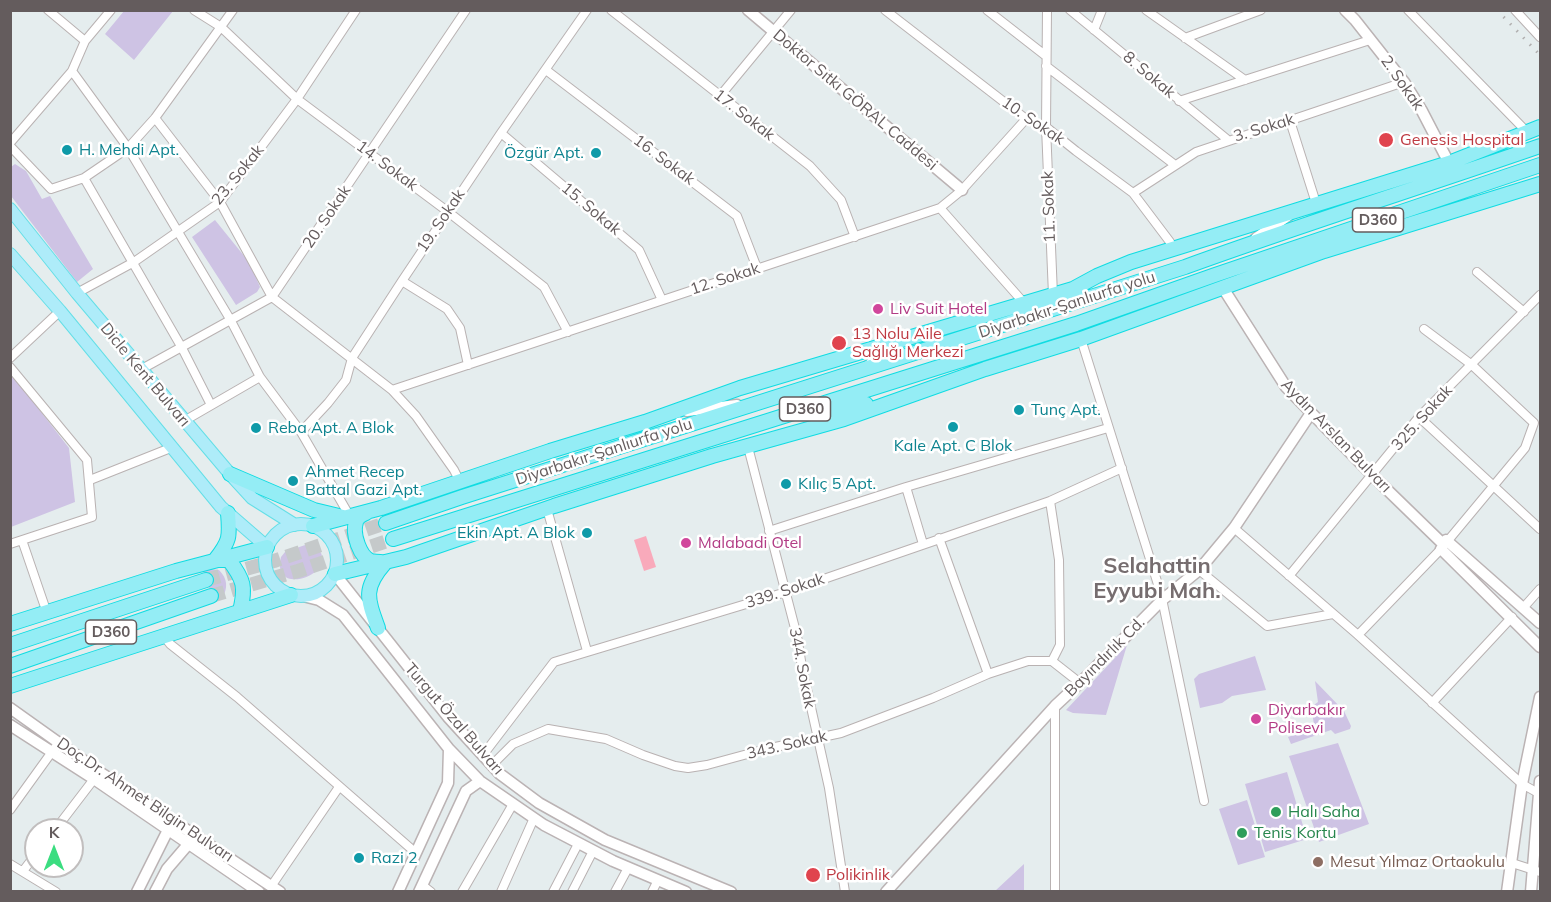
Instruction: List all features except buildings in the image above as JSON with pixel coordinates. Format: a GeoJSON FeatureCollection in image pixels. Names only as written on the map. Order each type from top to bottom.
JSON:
{"type":"FeatureCollection","features":[{"type":"Feature","properties":{"kind":"highway"},"geometry":{"type":"LineString","coordinates":[[313,526],[346,516],[366,513],[740,388],[1072,289],[1131,262],[1449,163],[1540,127]]}},
{"type":"Feature","properties":{"kind":"highway","name":"Diyarbakır-Şanlıurfa yolu"},"geometry":{"type":"LineString","coordinates":[[386,523],[1185,267],[1540,146]]}},
{"type":"Feature","properties":{"kind":"highway","name":"D360"},"geometry":{"type":"LineString","coordinates":[[393,539],[1076,324],[1540,165]]}},
{"type":"Feature","properties":{"kind":"highway","name":"D360"},"geometry":{"type":"LineString","coordinates":[[1223,288],[1324,251],[1540,184]]}},
{"type":"Feature","properties":{"kind":"highway"},"geometry":{"type":"LineString","coordinates":[[1397,228],[1463,192]]}},
{"type":"Feature","properties":{"kind":"highway"},"geometry":{"type":"LineString","coordinates":[[335,574],[385,563],[547,509],[844,419],[1081,339],[1223,288]]}},
{"type":"Feature","properties":{"kind":"highway"},"geometry":{"type":"LineString","coordinates":[[753,425],[910,396]]}},
{"type":"Feature","properties":{"kind":"highway"},"geometry":{"type":"LineString","coordinates":[[230,474],[314,510],[346,516]]}},
{"type":"Feature","properties":{"kind":"highway"},"geometry":{"type":"LineString","coordinates":[[215,560],[227,544],[228,513]]}},
{"type":"Feature","properties":{"kind":"highway"},"geometry":{"type":"LineString","coordinates":[[366,513],[358,518],[355,524],[356,540],[363,554],[370,561],[385,563]]}},
{"type":"Feature","properties":{"kind":"highway"},"geometry":{"type":"LineString","coordinates":[[10,624],[215,560],[267,547]]}},
{"type":"Feature","properties":{"kind":"highway"},"geometry":{"type":"LineString","coordinates":[[215,560],[229,560],[243,581],[244,591],[240,611]]}},
{"type":"Feature","properties":{"kind":"highway"},"geometry":{"type":"LineString","coordinates":[[378,628],[370,605],[369,590],[372,578],[385,563]]}},
{"type":"Feature","properties":{"kind":"highway","name":"D360"},"geometry":{"type":"LineString","coordinates":[[10,645],[206,580]]}},
{"type":"Feature","properties":{"kind":"highway"},"geometry":{"type":"LineString","coordinates":[[10,686],[163,635],[297,595]]}},
{"type":"Feature","properties":{"kind":"highway","name":"D360"},"geometry":{"type":"LineString","coordinates":[[10,666],[211,596]]}},
{"type":"Feature","properties":{"kind":"main road","name":"Dicle Kent Bulvarı"},"geometry":{"type":"LineString","coordinates":[[10,210],[140,370],[230,474],[252,498],[294,525]]}},
{"type":"Feature","properties":{"kind":"main road","name":"Dicle Kent Bulvarı"},"geometry":{"type":"LineString","coordinates":[[10,254],[173,447],[220,507],[267,547]]}},
{"type":"Feature","properties":{"kind":"main road"},"geometry":{"type":"LineString","coordinates":[[294,525],[313,526],[327,535],[332,542],[337,557],[335,574],[323,589],[315,593],[297,595],[274,584],[269,576],[266,567],[267,547],[283,529],[294,525]]}},
{"type":"Feature","properties":{"kind":"street"},"geometry":{"type":"LineString","coordinates":[[48,10],[85,41]]}},
{"type":"Feature","properties":{"kind":"street"},"geometry":{"type":"LineString","coordinates":[[111,10],[85,41],[72,71],[10,145],[51,189],[84,178],[128,148],[155,118],[233,10]]}},
{"type":"Feature","properties":{"kind":"street","name":"14. Sokak"},"geometry":{"type":"LineString","coordinates":[[194,10],[221,27],[297,99],[544,287],[568,332]]}},
{"type":"Feature","properties":{"kind":"street","name":"23. Sokak"},"geometry":{"type":"LineString","coordinates":[[77,293],[134,262],[220,202],[297,99],[356,10]]}},
{"type":"Feature","properties":{"kind":"street","name":"20. Sokak"},"geometry":{"type":"LineString","coordinates":[[140,370],[272,297],[466,10]]}},
{"type":"Feature","properties":{"kind":"street","name":"19. Sokak"},"geometry":{"type":"LineString","coordinates":[[301,432],[346,380],[352,358],[447,211],[587,10]]}},
{"type":"Feature","properties":{"kind":"street","name":"17. Sokak"},"geometry":{"type":"LineString","coordinates":[[610,10],[810,166],[841,200],[855,237]]}},
{"type":"Feature","properties":{"kind":"street","name":"Doktor Sıtkı GÖRAL Caddesi"},"geometry":{"type":"LineString","coordinates":[[748,10],[962,190]]}},
{"type":"Feature","properties":{"kind":"street"},"geometry":{"type":"LineString","coordinates":[[720,96],[791,10]]}},
{"type":"Feature","properties":{"kind":"street","name":"10. Sokak"},"geometry":{"type":"LineString","coordinates":[[885,10],[1026,119],[1046,127],[1133,193],[1170,242]]}},
{"type":"Feature","properties":{"kind":"street"},"geometry":{"type":"LineString","coordinates":[[987,10],[1046,56]]}},
{"type":"Feature","properties":{"kind":"street","name":"11. Sokak"},"geometry":{"type":"LineString","coordinates":[[1047,10],[1046,127],[1053,295]]}},
{"type":"Feature","properties":{"kind":"street","name":"8. Sokak"},"geometry":{"type":"LineString","coordinates":[[1070,10],[1228,140]]}},
{"type":"Feature","properties":{"kind":"street"},"geometry":{"type":"LineString","coordinates":[[1094,30],[1102,10]]}},
{"type":"Feature","properties":{"kind":"street"},"geometry":{"type":"LineString","coordinates":[[1146,10],[1245,80]]}},
{"type":"Feature","properties":{"kind":"street"},"geometry":{"type":"LineString","coordinates":[[1185,38],[1261,10]]}},
{"type":"Feature","properties":{"kind":"street","name":"2. Sokak"},"geometry":{"type":"LineString","coordinates":[[1345,10],[1404,82],[1449,163]]}},
{"type":"Feature","properties":{"kind":"street"},"geometry":{"type":"LineString","coordinates":[[1407,10],[1527,132]]}},
{"type":"Feature","properties":{"kind":"street"},"geometry":{"type":"LineString","coordinates":[[1515,10],[1540,37]]}},
{"type":"Feature","properties":{"kind":"street"},"geometry":{"type":"LineString","coordinates":[[1179,101],[1370,40]]}},
{"type":"Feature","properties":{"kind":"street"},"geometry":{"type":"LineString","coordinates":[[1046,66],[1175,165]]}},
{"type":"Feature","properties":{"kind":"street","name":"16. Sokak"},"geometry":{"type":"LineString","coordinates":[[546,70],[737,216],[757,268]]}},
{"type":"Feature","properties":{"kind":"street"},"geometry":{"type":"LineString","coordinates":[[72,71],[128,148],[230,319],[260,376],[301,432],[346,516]]}},
{"type":"Feature","properties":{"kind":"street","name":"3. Sokak"},"geometry":{"type":"LineString","coordinates":[[1133,193],[1196,152],[1404,82]]}},
{"type":"Feature","properties":{"kind":"street"},"geometry":{"type":"LineString","coordinates":[[155,118],[220,202],[272,297],[392,390],[417,416],[460,482]]}},
{"type":"Feature","properties":{"kind":"street","name":"12. Sokak"},"geometry":{"type":"LineString","coordinates":[[392,390],[940,208],[962,190],[1026,119]]}},
{"type":"Feature","properties":{"kind":"street"},"geometry":{"type":"LineString","coordinates":[[1290,121],[1316,203]]}},
{"type":"Feature","properties":{"kind":"street","name":"15. Sokak"},"geometry":{"type":"LineString","coordinates":[[501,133],[639,250],[662,300]]}},
{"type":"Feature","properties":{"kind":"street"},"geometry":{"type":"LineString","coordinates":[[84,178],[134,262],[211,405]]}},
{"type":"Feature","properties":{"kind":"street"},"geometry":{"type":"LineString","coordinates":[[940,208],[1024,303]]}},
{"type":"Feature","properties":{"kind":"street"},"geometry":{"type":"LineString","coordinates":[[1249,244],[1298,209]]}},
{"type":"Feature","properties":{"kind":"street"},"geometry":{"type":"LineString","coordinates":[[1478,272],[1524,312]]}},
{"type":"Feature","properties":{"kind":"street"},"geometry":{"type":"LineString","coordinates":[[402,281],[447,309],[460,327],[468,365]]}},
{"type":"Feature","properties":{"kind":"street","name":"Aydın Arslan Bulvarı"},"geometry":{"type":"LineString","coordinates":[[1223,288],[1286,387],[1443,544],[1540,623]]}},
{"type":"Feature","properties":{"kind":"street","name":"325. Sokak"},"geometry":{"type":"LineString","coordinates":[[1289,576],[1419,417],[1540,295]]}},
{"type":"Feature","properties":{"kind":"street"},"geometry":{"type":"LineString","coordinates":[[10,358],[60,311]]}},
{"type":"Feature","properties":{"kind":"street"},"geometry":{"type":"LineString","coordinates":[[1358,636],[1443,544],[1525,448],[1534,423],[1472,365],[1424,329]]}},
{"type":"Feature","properties":{"kind":"street"},"geometry":{"type":"LineString","coordinates":[[1081,339],[1162,600],[1204,801]]}},
{"type":"Feature","properties":{"kind":"street"},"geometry":{"type":"LineString","coordinates":[[862,370],[897,341]]}},
{"type":"Feature","properties":{"kind":"street"},"geometry":{"type":"LineString","coordinates":[[10,367],[87,460],[92,517],[10,544]]}},
{"type":"Feature","properties":{"kind":"street"},"geometry":{"type":"LineString","coordinates":[[184,421],[260,376]]}},
{"type":"Feature","properties":{"kind":"street"},"geometry":{"type":"LineString","coordinates":[[670,412],[758,403]]}},
{"type":"Feature","properties":{"kind":"street","name":"Bayındırlık Cd."},"geometry":{"type":"LineString","coordinates":[[886,891],[1055,706],[1162,600],[1199,570],[1234,528],[1311,413]]}},
{"type":"Feature","properties":{"kind":"street"},"geometry":{"type":"LineString","coordinates":[[1419,417],[1540,529]]}},
{"type":"Feature","properties":{"kind":"street"},"geometry":{"type":"LineString","coordinates":[[769,531],[906,487],[1108,428]]}},
{"type":"Feature","properties":{"kind":"street"},"geometry":{"type":"LineString","coordinates":[[90,480],[173,447]]}},
{"type":"Feature","properties":{"kind":"street","name":"344. Sokak"},"geometry":{"type":"LineString","coordinates":[[748,447],[797,636],[829,788],[845,891]]}},
{"type":"Feature","properties":{"kind":"street","name":"339. Sokak"},"geometry":{"type":"LineString","coordinates":[[483,755],[554,662],[786,592],[1050,501],[1122,468]]}},
{"type":"Feature","properties":{"kind":"street"},"geometry":{"type":"LineString","coordinates":[[906,487],[923,544]]}},
{"type":"Feature","properties":{"kind":"street"},"geometry":{"type":"LineString","coordinates":[[1050,501],[1059,560],[1060,645],[1052,660],[1080,683]]}},
{"type":"Feature","properties":{"kind":"street"},"geometry":{"type":"LineString","coordinates":[[547,509],[587,651]]}},
{"type":"Feature","properties":{"kind":"street"},"geometry":{"type":"LineString","coordinates":[[1234,528],[1522,784],[1540,794]]}},
{"type":"Feature","properties":{"kind":"street"},"geometry":{"type":"LineString","coordinates":[[939,538],[988,674]]}},
{"type":"Feature","properties":{"kind":"street"},"geometry":{"type":"LineString","coordinates":[[22,540],[46,613]]}},
{"type":"Feature","properties":{"kind":"street"},"geometry":{"type":"LineString","coordinates":[[1443,544],[1540,647]]}},
{"type":"Feature","properties":{"kind":"street"},"geometry":{"type":"LineString","coordinates":[[1199,570],[1267,626],[1333,614]]}},
{"type":"Feature","properties":{"kind":"street","name":"Turgut Özal Bulvarı"},"geometry":{"type":"LineString","coordinates":[[335,574],[448,717],[492,765],[539,803],[605,840],[731,891]]}},
{"type":"Feature","properties":{"kind":"street"},"geometry":{"type":"LineString","coordinates":[[1524,608],[1540,589]]}},
{"type":"Feature","properties":{"kind":"street","name":"Turgut Özal Bulvarı"},"geometry":{"type":"LineString","coordinates":[[297,595],[319,600],[343,615],[449,749],[480,781],[534,818],[593,851],[686,891]]}},
{"type":"Feature","properties":{"kind":"street"},"geometry":{"type":"LineString","coordinates":[[1432,703],[1512,617]]}},
{"type":"Feature","properties":{"kind":"street"},"geometry":{"type":"LineString","coordinates":[[163,635],[170,644],[237,697],[416,853]]}},
{"type":"Feature","properties":{"kind":"street","name":"343. Sokak"},"geometry":{"type":"LineString","coordinates":[[492,765],[513,744],[548,729],[606,739],[675,766],[688,768],[706,765],[841,733],[988,674],[1028,661],[1052,660]]}},
{"type":"Feature","properties":{"kind":"street"},"geometry":{"type":"LineString","coordinates":[[1507,891],[1522,784],[1540,697]]}},
{"type":"Feature","properties":{"kind":"street"},"geometry":{"type":"LineString","coordinates":[[1055,706],[1055,891]]}},
{"type":"Feature","properties":{"kind":"street","name":"Doç.Dr. Ahmet Bilgin Bulvarı"},"geometry":{"type":"LineString","coordinates":[[10,708],[172,827]]}},
{"type":"Feature","properties":{"kind":"street","name":"Doç.Dr. Ahmet Bilgin Bulvarı"},"geometry":{"type":"LineString","coordinates":[[10,725],[192,840],[276,888]]}},
{"type":"Feature","properties":{"kind":"street"},"geometry":{"type":"LineString","coordinates":[[10,810],[59,742]]}},
{"type":"Feature","properties":{"kind":"street"},"geometry":{"type":"LineString","coordinates":[[398,891],[448,783],[449,749]]}},
{"type":"Feature","properties":{"kind":"street"},"geometry":{"type":"LineString","coordinates":[[64,818],[94,779]]}},
{"type":"Feature","properties":{"kind":"street"},"geometry":{"type":"LineString","coordinates":[[424,889],[466,791],[480,781]]}},
{"type":"Feature","properties":{"kind":"street"},"geometry":{"type":"LineString","coordinates":[[1531,891],[1537,872],[1540,781]]}},
{"type":"Feature","properties":{"kind":"street"},"geometry":{"type":"LineString","coordinates":[[276,888],[339,788]]}},
{"type":"Feature","properties":{"kind":"street"},"geometry":{"type":"LineString","coordinates":[[462,891],[513,804]]}},
{"type":"Feature","properties":{"kind":"street"},"geometry":{"type":"LineString","coordinates":[[501,891],[534,818]]}},
{"type":"Feature","properties":{"kind":"street"},"geometry":{"type":"LineString","coordinates":[[137,891],[172,827]]}},
{"type":"Feature","properties":{"kind":"street"},"geometry":{"type":"LineString","coordinates":[[155,891],[167,869],[192,840]]}},
{"type":"Feature","properties":{"kind":"street","name":"Doç.Dr. Ahmet Bilgin Bulvarı"},"geometry":{"type":"LineString","coordinates":[[192,840],[259,891]]}},
{"type":"Feature","properties":{"kind":"street"},"geometry":{"type":"LineString","coordinates":[[553,891],[579,843]]}},
{"type":"Feature","properties":{"kind":"street"},"geometry":{"type":"LineString","coordinates":[[572,891],[593,851]]}},
{"type":"Feature","properties":{"kind":"street"},"geometry":{"type":"LineString","coordinates":[[1512,863],[1537,872]]}},
{"type":"Feature","properties":{"kind":"street"},"geometry":{"type":"LineString","coordinates":[[10,864],[56,891]]}},
{"type":"Feature","properties":{"kind":"street"},"geometry":{"type":"LineString","coordinates":[[615,891],[628,868]]}},
{"type":"Feature","properties":{"kind":"street"},"geometry":{"type":"LineString","coordinates":[[652,891],[658,880]]}},
{"type":"Feature","properties":{"kind":"shaded area"},"geometry":{"type":"Polygon","coordinates":[[[124,11],[173,11],[134,60],[105,34],[124,11]]]}},
{"type":"Feature","properties":{"kind":"shaded area"},"geometry":{"type":"Polygon","coordinates":[[[15,164],[26,171],[42,199],[50,196],[93,269],[77,282],[11,196],[11,167],[15,164]]]}},
{"type":"Feature","properties":{"kind":"shaded area"},"geometry":{"type":"Polygon","coordinates":[[[215,220],[249,262],[260,287],[257,292],[236,305],[192,237],[215,220]]]}},
{"type":"Feature","properties":{"kind":"shaded area"},"geometry":{"type":"Polygon","coordinates":[[[10,372],[69,448],[75,502],[11,527],[10,372]]]}},
{"type":"Feature","properties":{"kind":"shaded area"},"geometry":{"type":"Polygon","coordinates":[[[646,536],[656,567],[644,571],[634,540],[646,536]]]}},
{"type":"Feature","properties":{"kind":"shaded area"},"geometry":{"type":"Polygon","coordinates":[[[308,544],[320,551],[322,560],[319,568],[302,578],[293,579],[285,576],[280,569],[281,557],[285,552],[308,544]]]}},
{"type":"Feature","properties":{"kind":"shaded area"},"geometry":{"type":"Polygon","coordinates":[[[202,568],[219,570],[222,573],[226,584],[222,599],[214,602],[202,568]]]}},
{"type":"Feature","properties":{"kind":"shaded area"},"geometry":{"type":"Polygon","coordinates":[[[1127,645],[1106,715],[1073,713],[1066,710],[1127,645]]]}},
{"type":"Feature","properties":{"kind":"shaded area"},"geometry":{"type":"Polygon","coordinates":[[[1255,656],[1266,690],[1232,696],[1222,703],[1200,708],[1194,679],[1199,674],[1255,656]]]}},
{"type":"Feature","properties":{"kind":"shaded area"},"geometry":{"type":"Polygon","coordinates":[[[1315,681],[1344,711],[1351,726],[1350,729],[1335,734],[1331,730],[1291,744],[1288,737],[1306,731],[1314,724],[1311,707],[1318,702],[1315,681]]]}},
{"type":"Feature","properties":{"kind":"shaded area"},"geometry":{"type":"Polygon","coordinates":[[[1338,743],[1369,824],[1319,842],[1289,756],[1338,743]]]}},
{"type":"Feature","properties":{"kind":"shaded area","name":"Halı Saha"},"geometry":{"type":"Polygon","coordinates":[[[1287,772],[1307,839],[1265,852],[1245,784],[1287,772]]]}},
{"type":"Feature","properties":{"kind":"shaded area","name":"Tenis Kortu"},"geometry":{"type":"Polygon","coordinates":[[[1247,800],[1265,857],[1238,865],[1219,809],[1247,800]]]}},
{"type":"Feature","properties":{"kind":"shaded area"},"geometry":{"type":"Polygon","coordinates":[[[1024,864],[1024,891],[995,891],[1024,864]]]}},
{"type":"Feature","properties":{"kind":"tunnel"},"geometry":{"type":"LineString","coordinates":[[206,580],[274,561],[386,523]]}},
{"type":"Feature","properties":{"kind":"tunnel"},"geometry":{"type":"LineString","coordinates":[[211,596],[298,571],[393,539]]}},
{"type":"Feature","properties":{"kind":"railway"},"geometry":{"type":"LineString","coordinates":[[1497,10],[1540,55]]}},
{"type":"Feature","properties":{"kind":"place","name":"Genesis Hospital"},"geometry":{"type":"Point","coordinates":[1386,140]}},
{"type":"Feature","properties":{"kind":"place","name":"H. Mehdi Apt."},"geometry":{"type":"Point","coordinates":[67,150]}},
{"type":"Feature","properties":{"kind":"place","name":"Özgür Apt."},"geometry":{"type":"Point","coordinates":[596,153]}},
{"type":"Feature","properties":{"kind":"place","name":"Liv Suit Hotel"},"geometry":{"type":"Point","coordinates":[878,309]}},
{"type":"Feature","properties":{"kind":"place","name":"13 Nolu Aile Sağlığı Merkezi"},"geometry":{"type":"Point","coordinates":[839,343]}},
{"type":"Feature","properties":{"kind":"place","name":"Tunç Apt."},"geometry":{"type":"Point","coordinates":[1019,410]}},
{"type":"Feature","properties":{"kind":"place","name":"Kale Apt. C Blok"},"geometry":{"type":"Point","coordinates":[953,427]}},
{"type":"Feature","properties":{"kind":"place","name":"Reba Apt. A Blok"},"geometry":{"type":"Point","coordinates":[256,428]}},
{"type":"Feature","properties":{"kind":"place","name":"Ahmet Recep Battal Gazi Apt."},"geometry":{"type":"Point","coordinates":[293,481]}},
{"type":"Feature","properties":{"kind":"place","name":"Kılıç 5 Apt."},"geometry":{"type":"Point","coordinates":[786,484]}},
{"type":"Feature","properties":{"kind":"place","name":"Ekin Apt. A Blok"},"geometry":{"type":"Point","coordinates":[587,533]}},
{"type":"Feature","properties":{"kind":"place","name":"Malabadi Otel"},"geometry":{"type":"Point","coordinates":[686,543]}},
{"type":"Feature","properties":{"kind":"place","name":"Diyarbakır Polisevi"},"geometry":{"type":"Point","coordinates":[1256,719]}},
{"type":"Feature","properties":{"kind":"place","name":"Halı Saha"},"geometry":{"type":"Point","coordinates":[1276,812]}},
{"type":"Feature","properties":{"kind":"place","name":"Tenis Kortu"},"geometry":{"type":"Point","coordinates":[1242,833]}},
{"type":"Feature","properties":{"kind":"place","name":"Razi 2"},"geometry":{"type":"Point","coordinates":[359,858]}},
{"type":"Feature","properties":{"kind":"place","name":"Mesut Yılmaz Ortaokulu"},"geometry":{"type":"Point","coordinates":[1318,862]}},
{"type":"Feature","properties":{"kind":"place","name":"Polikinlik"},"geometry":{"type":"Point","coordinates":[813,875]}},
{"type":"Feature","properties":{"kind":"district","name":"Selahattin Eyyubi Mah."},"geometry":{"type":"Point","coordinates":[1157,578]}}]}
